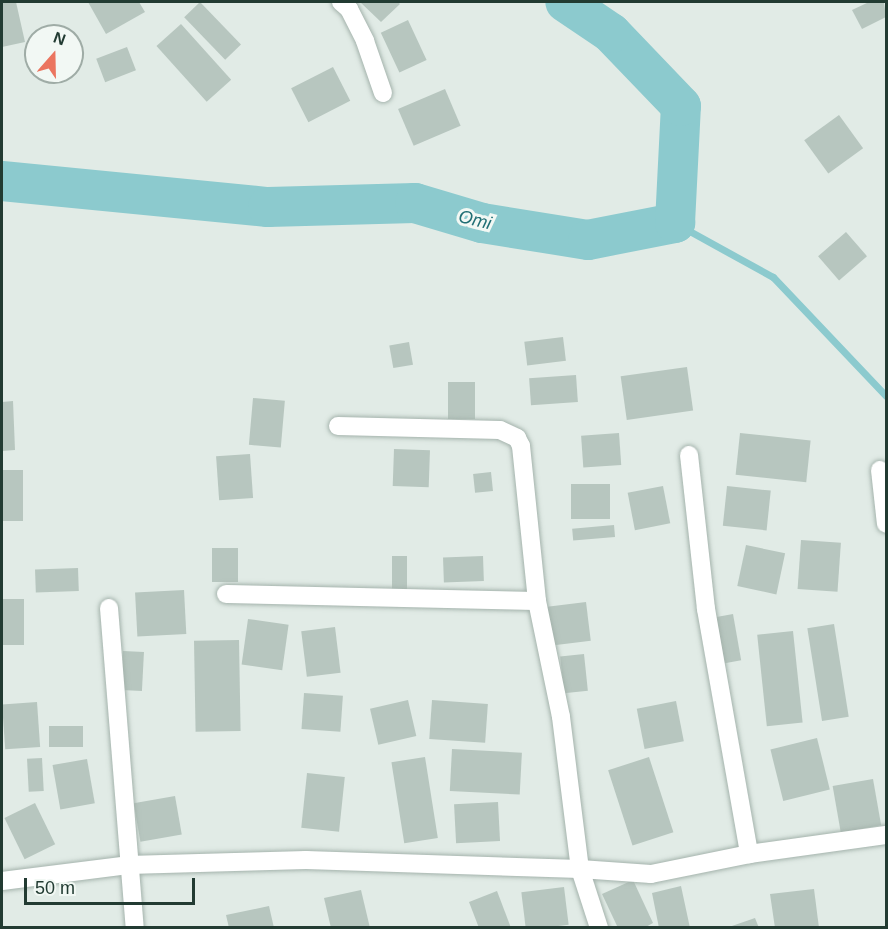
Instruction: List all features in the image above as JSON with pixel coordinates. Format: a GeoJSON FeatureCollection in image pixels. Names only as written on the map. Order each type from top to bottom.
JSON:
{"type":"FeatureCollection","features":[{"type":"Feature","properties":{"kind":"street"},"geometry":{"type":"LineString","coordinates":[[341,2],[349,9],[365,41],[383,93]]}},
{"type":"Feature","properties":{"kind":"street"},"geometry":{"type":"LineString","coordinates":[[338,426],[500,430],[512,433],[521,446],[537,601],[561,717],[580,869],[599,927]]}},
{"type":"Feature","properties":{"kind":"street"},"geometry":{"type":"LineString","coordinates":[[689,455],[706,609],[749,854]]}},
{"type":"Feature","properties":{"kind":"street"},"geometry":{"type":"LineString","coordinates":[[880,470],[886,524]]}},
{"type":"Feature","properties":{"kind":"street"},"geometry":{"type":"LineString","coordinates":[[226,594],[537,601]]}},
{"type":"Feature","properties":{"kind":"street"},"geometry":{"type":"LineString","coordinates":[[109,608],[128,865],[135,927]]}},
{"type":"Feature","properties":{"kind":"street"},"geometry":{"type":"LineString","coordinates":[[2,881],[128,865],[306,860],[580,869],[651,874],[749,854],[886,835]]}},
{"type":"Feature","properties":{"kind":"building"},"geometry":{"type":"Polygon","coordinates":[[[2,2],[16,2],[24,42],[2,47],[2,2]]]}},
{"type":"Feature","properties":{"kind":"building"},"geometry":{"type":"Polygon","coordinates":[[[88,2],[139,2],[145,12],[106,34],[88,2]]]}},
{"type":"Feature","properties":{"kind":"building"},"geometry":{"type":"Polygon","coordinates":[[[200,2],[241,44],[225,60],[184,17],[200,2]]]}},
{"type":"Feature","properties":{"kind":"building"},"geometry":{"type":"Polygon","coordinates":[[[360,2],[398,2],[400,4],[381,22],[360,2]]]}},
{"type":"Feature","properties":{"kind":"building"},"geometry":{"type":"Polygon","coordinates":[[[869,2],[884,2],[886,17],[862,29],[852,10],[869,2]]]}},
{"type":"Feature","properties":{"kind":"building"},"geometry":{"type":"Polygon","coordinates":[[[408,20],[427,60],[399,73],[381,33],[408,20]]]}},
{"type":"Feature","properties":{"kind":"building"},"geometry":{"type":"Polygon","coordinates":[[[181,24],[231,80],[207,102],[156,46],[181,24]]]}},
{"type":"Feature","properties":{"kind":"building"},"geometry":{"type":"Polygon","coordinates":[[[127,47],[136,70],[105,82],[96,59],[127,47]]]}},
{"type":"Feature","properties":{"kind":"building"},"geometry":{"type":"Polygon","coordinates":[[[333,67],[350,101],[308,122],[291,88],[333,67]]]}},
{"type":"Feature","properties":{"kind":"building"},"geometry":{"type":"Polygon","coordinates":[[[445,89],[461,126],[414,146],[398,109],[445,89]]]}},
{"type":"Feature","properties":{"kind":"building"},"geometry":{"type":"Polygon","coordinates":[[[839,115],[863,148],[828,173],[804,140],[839,115]]]}},
{"type":"Feature","properties":{"kind":"building"},"geometry":{"type":"Polygon","coordinates":[[[846,232],[867,256],[839,280],[818,256],[846,232]]]}},
{"type":"Feature","properties":{"kind":"building"},"geometry":{"type":"Polygon","coordinates":[[[563,337],[566,361],[527,366],[524,342],[563,337]]]}},
{"type":"Feature","properties":{"kind":"building"},"geometry":{"type":"Polygon","coordinates":[[[409,342],[413,365],[393,368],[389,345],[409,342]]]}},
{"type":"Feature","properties":{"kind":"building"},"geometry":{"type":"Polygon","coordinates":[[[687,367],[693,411],[627,420],[621,376],[687,367]]]}},
{"type":"Feature","properties":{"kind":"building"},"geometry":{"type":"Polygon","coordinates":[[[576,375],[578,402],[531,405],[529,378],[576,375]]]}},
{"type":"Feature","properties":{"kind":"building"},"geometry":{"type":"Polygon","coordinates":[[[448,382],[475,382],[475,419],[448,419],[448,382]]]}},
{"type":"Feature","properties":{"kind":"building"},"geometry":{"type":"Polygon","coordinates":[[[253,398],[285,401],[281,448],[249,445],[253,398]]]}},
{"type":"Feature","properties":{"kind":"building"},"geometry":{"type":"Polygon","coordinates":[[[13,401],[15,450],[2,451],[2,402],[13,401]]]}},
{"type":"Feature","properties":{"kind":"building"},"geometry":{"type":"Polygon","coordinates":[[[619,433],[621,465],[583,468],[581,436],[619,433]]]}},
{"type":"Feature","properties":{"kind":"building"},"geometry":{"type":"Polygon","coordinates":[[[740,433],[811,440],[806,482],[736,475],[740,433]]]}},
{"type":"Feature","properties":{"kind":"building"},"geometry":{"type":"Polygon","coordinates":[[[394,449],[430,450],[429,487],[393,486],[394,449]]]}},
{"type":"Feature","properties":{"kind":"building"},"geometry":{"type":"Polygon","coordinates":[[[250,454],[253,498],[219,500],[216,456],[250,454]]]}},
{"type":"Feature","properties":{"kind":"building"},"geometry":{"type":"Polygon","coordinates":[[[2,470],[23,470],[23,521],[2,521],[2,470]]]}},
{"type":"Feature","properties":{"kind":"building"},"geometry":{"type":"Polygon","coordinates":[[[491,472],[493,491],[475,493],[473,474],[491,472]]]}},
{"type":"Feature","properties":{"kind":"building"},"geometry":{"type":"Polygon","coordinates":[[[571,484],[610,484],[610,519],[571,519],[571,484]]]}},
{"type":"Feature","properties":{"kind":"building"},"geometry":{"type":"Polygon","coordinates":[[[663,486],[670,523],[635,530],[628,493],[663,486]]]}},
{"type":"Feature","properties":{"kind":"building"},"geometry":{"type":"Polygon","coordinates":[[[727,486],[771,491],[767,530],[723,526],[727,486]]]}},
{"type":"Feature","properties":{"kind":"building"},"geometry":{"type":"Polygon","coordinates":[[[614,525],[615,537],[573,541],[572,529],[614,525]]]}},
{"type":"Feature","properties":{"kind":"building"},"geometry":{"type":"Polygon","coordinates":[[[801,540],[841,543],[837,592],[798,589],[801,540]]]}},
{"type":"Feature","properties":{"kind":"building"},"geometry":{"type":"Polygon","coordinates":[[[746,545],[785,553],[776,594],[737,586],[746,545]]]}},
{"type":"Feature","properties":{"kind":"building"},"geometry":{"type":"Polygon","coordinates":[[[212,548],[238,548],[238,582],[212,582],[212,548]]]}},
{"type":"Feature","properties":{"kind":"building"},"geometry":{"type":"Polygon","coordinates":[[[392,556],[407,556],[407,597],[392,597],[392,556]]]}},
{"type":"Feature","properties":{"kind":"building"},"geometry":{"type":"Polygon","coordinates":[[[483,556],[484,581],[444,582],[443,557],[483,556]]]}},
{"type":"Feature","properties":{"kind":"building"},"geometry":{"type":"Polygon","coordinates":[[[78,568],[79,591],[36,592],[35,570],[78,568]]]}},
{"type":"Feature","properties":{"kind":"building"},"geometry":{"type":"Polygon","coordinates":[[[184,590],[186,634],[137,637],[135,593],[184,590]]]}},
{"type":"Feature","properties":{"kind":"building"},"geometry":{"type":"Polygon","coordinates":[[[2,599],[24,599],[24,645],[2,645],[2,599]]]}},
{"type":"Feature","properties":{"kind":"building"},"geometry":{"type":"Polygon","coordinates":[[[586,602],[591,641],[550,646],[545,607],[586,602]]]}},
{"type":"Feature","properties":{"kind":"building"},"geometry":{"type":"Polygon","coordinates":[[[733,614],[741,660],[723,663],[715,617],[733,614]]]}},
{"type":"Feature","properties":{"kind":"building"},"geometry":{"type":"Polygon","coordinates":[[[248,619],[289,625],[282,670],[242,665],[248,619]]]}},
{"type":"Feature","properties":{"kind":"building"},"geometry":{"type":"Polygon","coordinates":[[[834,624],[849,717],[822,721],[807,628],[834,624]]]}},
{"type":"Feature","properties":{"kind":"building"},"geometry":{"type":"Polygon","coordinates":[[[335,627],[341,673],[307,677],[301,631],[335,627]]]}},
{"type":"Feature","properties":{"kind":"building"},"geometry":{"type":"Polygon","coordinates":[[[793,631],[803,722],[767,726],[757,635],[793,631]]]}},
{"type":"Feature","properties":{"kind":"building"},"geometry":{"type":"Polygon","coordinates":[[[239,640],[241,731],[196,732],[194,641],[239,640]]]}},
{"type":"Feature","properties":{"kind":"building"},"geometry":{"type":"Polygon","coordinates":[[[123,651],[144,652],[142,691],[121,690],[123,651]]]}},
{"type":"Feature","properties":{"kind":"building"},"geometry":{"type":"Polygon","coordinates":[[[584,654],[588,691],[564,693],[560,657],[584,654]]]}},
{"type":"Feature","properties":{"kind":"building"},"geometry":{"type":"Polygon","coordinates":[[[304,693],[343,696],[340,732],[301,729],[304,693]]]}},
{"type":"Feature","properties":{"kind":"building"},"geometry":{"type":"Polygon","coordinates":[[[408,700],[416,736],[378,745],[370,709],[408,700]]]}},
{"type":"Feature","properties":{"kind":"building"},"geometry":{"type":"Polygon","coordinates":[[[432,700],[488,704],[485,743],[429,739],[432,700]]]}},
{"type":"Feature","properties":{"kind":"building"},"geometry":{"type":"Polygon","coordinates":[[[676,701],[684,741],[645,749],[637,709],[676,701]]]}},
{"type":"Feature","properties":{"kind":"building"},"geometry":{"type":"Polygon","coordinates":[[[37,702],[40,747],[5,749],[2,704],[37,702]]]}},
{"type":"Feature","properties":{"kind":"building"},"geometry":{"type":"Polygon","coordinates":[[[49,726],[83,726],[83,747],[49,747],[49,726]]]}},
{"type":"Feature","properties":{"kind":"building"},"geometry":{"type":"Polygon","coordinates":[[[817,738],[830,789],[783,801],[770,750],[817,738]]]}},
{"type":"Feature","properties":{"kind":"building"},"geometry":{"type":"Polygon","coordinates":[[[452,749],[522,753],[520,795],[450,791],[452,749]]]}},
{"type":"Feature","properties":{"kind":"building"},"geometry":{"type":"Polygon","coordinates":[[[425,757],[438,838],[404,843],[391,762],[425,757]]]}},
{"type":"Feature","properties":{"kind":"building"},"geometry":{"type":"Polygon","coordinates":[[[649,757],[673,832],[633,845],[608,770],[649,757]]]}},
{"type":"Feature","properties":{"kind":"building"},"geometry":{"type":"Polygon","coordinates":[[[42,758],[44,791],[29,792],[27,759],[42,758]]]}},
{"type":"Feature","properties":{"kind":"building"},"geometry":{"type":"Polygon","coordinates":[[[87,759],[95,803],[60,809],[53,765],[87,759]]]}},
{"type":"Feature","properties":{"kind":"building"},"geometry":{"type":"Polygon","coordinates":[[[307,773],[345,777],[339,832],[301,828],[307,773]]]}},
{"type":"Feature","properties":{"kind":"building"},"geometry":{"type":"Polygon","coordinates":[[[873,779],[881,825],[841,832],[833,786],[873,779]]]}},
{"type":"Feature","properties":{"kind":"building"},"geometry":{"type":"Polygon","coordinates":[[[175,796],[182,834],[140,842],[134,803],[175,796]]]}},
{"type":"Feature","properties":{"kind":"building"},"geometry":{"type":"Polygon","coordinates":[[[498,802],[500,841],[456,843],[454,804],[498,802]]]}},
{"type":"Feature","properties":{"kind":"building"},"geometry":{"type":"Polygon","coordinates":[[[35,803],[55,844],[25,859],[4,818],[35,803]]]}},
{"type":"Feature","properties":{"kind":"building"},"geometry":{"type":"Polygon","coordinates":[[[633,880],[653,923],[644,928],[618,928],[602,894],[633,880]]]}},
{"type":"Feature","properties":{"kind":"building"},"geometry":{"type":"Polygon","coordinates":[[[681,886],[690,928],[659,928],[652,893],[681,886]]]}},
{"type":"Feature","properties":{"kind":"building"},"geometry":{"type":"Polygon","coordinates":[[[564,887],[569,925],[526,928],[521,892],[564,887]]]}},
{"type":"Feature","properties":{"kind":"building"},"geometry":{"type":"Polygon","coordinates":[[[814,889],[819,928],[775,928],[770,894],[814,889]]]}},
{"type":"Feature","properties":{"kind":"building"},"geometry":{"type":"Polygon","coordinates":[[[361,890],[370,928],[331,928],[324,898],[361,890]]]}},
{"type":"Feature","properties":{"kind":"building"},"geometry":{"type":"Polygon","coordinates":[[[497,891],[511,928],[479,928],[469,902],[497,891]]]}},
{"type":"Feature","properties":{"kind":"building"},"geometry":{"type":"Polygon","coordinates":[[[269,906],[274,928],[229,928],[226,915],[269,906]]]}},
{"type":"Feature","properties":{"kind":"building"},"geometry":{"type":"Polygon","coordinates":[[[755,918],[759,928],[729,928],[729,927],[755,918]]]}},
{"type":"Feature","properties":{"kind":"waterway","name":"Omi"},"geometry":{"type":"LineString","coordinates":[[2,181],[268,207],[415,203],[482,223],[588,240],[675,223],[681,106],[611,33],[565,2]]}},
{"type":"Feature","properties":{"kind":"waterway"},"geometry":{"type":"LineString","coordinates":[[675,223],[773,277],[886,396]]}}]}
